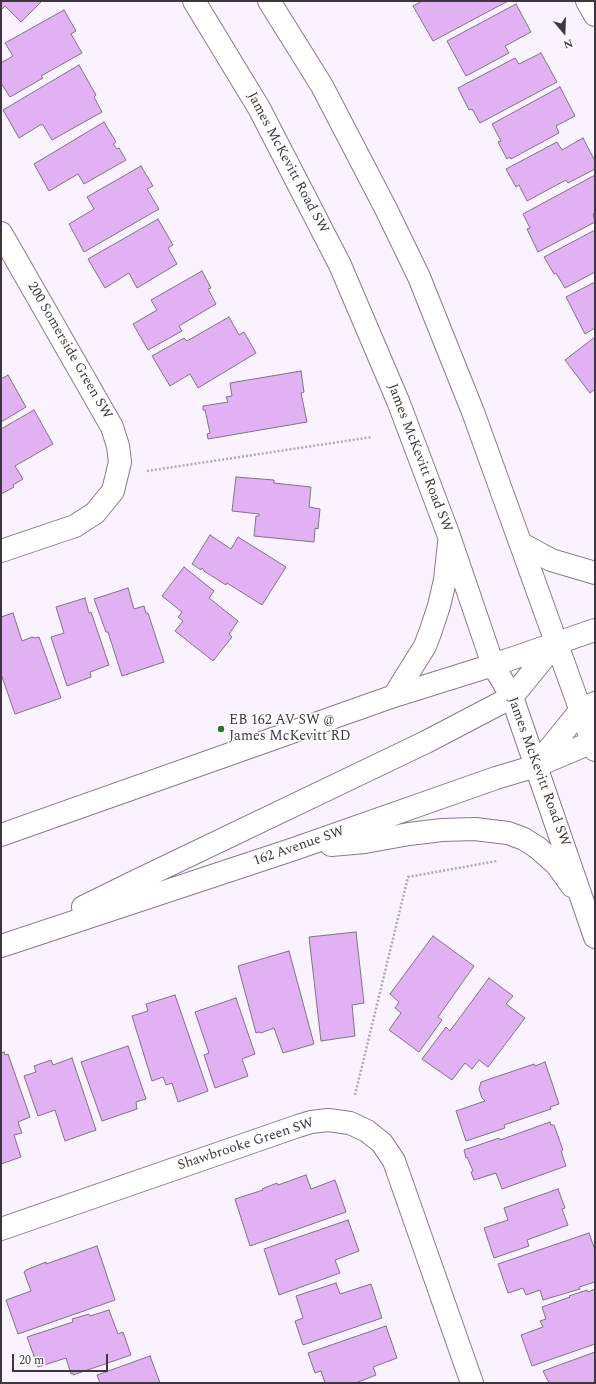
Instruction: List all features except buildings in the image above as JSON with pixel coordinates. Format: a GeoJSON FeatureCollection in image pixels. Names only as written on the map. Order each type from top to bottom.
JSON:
{"type":"FeatureCollection","features":[{"type":"Feature","properties":{"kind":"main road","name":"James McKevitt Road SW"},"geometry":{"type":"LineString","coordinates":[[194,1],[259,108],[340,265],[398,401],[449,536],[493,665],[512,697],[595,937]]}},
{"type":"Feature","properties":{"kind":"main road"},"geometry":{"type":"LineString","coordinates":[[269,1],[322,86],[386,209],[419,277],[473,412],[556,643],[588,707],[594,744]]}},
{"type":"Feature","properties":{"kind":"main road"},"geometry":{"type":"LineString","coordinates":[[587,1],[595,15]]}},
{"type":"Feature","properties":{"kind":"main road","name":"200 Somerside Green SW"},"geometry":{"type":"LineString","coordinates":[[1,233],[112,427],[118,446],[120,462],[113,490],[95,513],[75,526],[1,551]]}},
{"type":"Feature","properties":{"kind":"main road"},"geometry":{"type":"LineString","coordinates":[[394,696],[425,646],[430,633],[439,606],[445,580],[449,536]]}},
{"type":"Feature","properties":{"kind":"main road"},"geometry":{"type":"LineString","coordinates":[[520,543],[551,560],[595,573]]}},
{"type":"Feature","properties":{"kind":"main road"},"geometry":{"type":"LineString","coordinates":[[1,835],[394,696],[493,665],[595,630]]}},
{"type":"Feature","properties":{"kind":"main road"},"geometry":{"type":"LineString","coordinates":[[10,943],[426,742],[512,697],[556,643]]}},
{"type":"Feature","properties":{"kind":"main road"},"geometry":{"type":"LineString","coordinates":[[536,766],[588,707]]}},
{"type":"Feature","properties":{"kind":"main road","name":"162 Avenue SW"},"geometry":{"type":"LineString","coordinates":[[10,943],[294,849],[496,778],[536,766],[594,744]]}},
{"type":"Feature","properties":{"kind":"main road"},"geometry":{"type":"LineString","coordinates":[[294,849],[364,842],[442,830],[475,829],[508,833],[524,839],[538,848],[557,865],[583,900]]}},
{"type":"Feature","properties":{"kind":"main road","name":"Shawbrooke Green SW"},"geometry":{"type":"LineString","coordinates":[[1,1229],[298,1126],[328,1120],[350,1123],[367,1131],[382,1143],[394,1161],[472,1383]]}},
{"type":"Feature","properties":{"kind":"path"},"geometry":{"type":"LineString","coordinates":[[179,466],[372,437]]}},
{"type":"Feature","properties":{"kind":"path"},"geometry":{"type":"LineString","coordinates":[[350,1123],[360,1071],[408,877],[499,861]]}},
{"type":"Feature","properties":{"kind":"place","name":"EB 162 AV SW @ James McKevitt RD"},"geometry":{"type":"Point","coordinates":[221,729]}}]}
